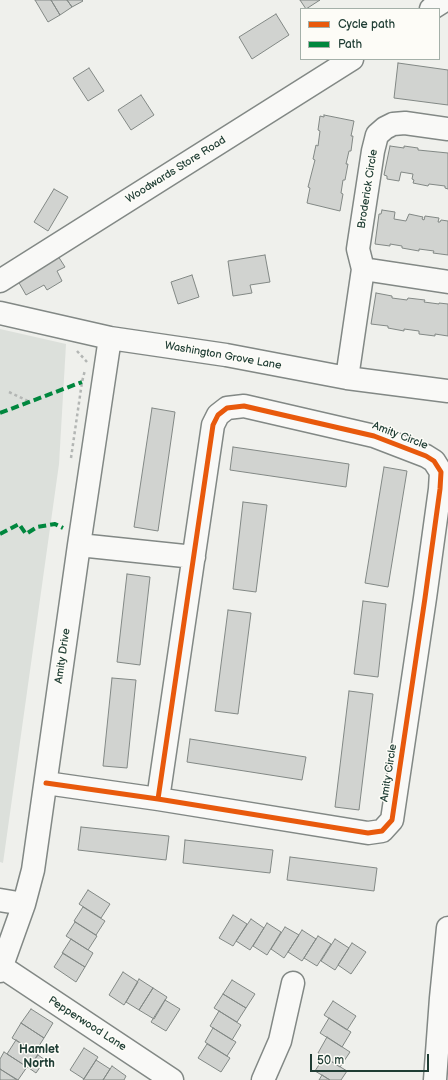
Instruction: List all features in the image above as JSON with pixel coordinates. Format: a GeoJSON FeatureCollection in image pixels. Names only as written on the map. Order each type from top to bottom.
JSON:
{"type":"FeatureCollection","features":[{"type":"Feature","properties":{"kind":"street"},"geometry":{"type":"LineString","coordinates":[[433,8],[445,0]]}},
{"type":"Feature","properties":{"kind":"street","name":"Woodwards Store Road"},"geometry":{"type":"LineString","coordinates":[[0,281],[350,60]]}},
{"type":"Feature","properties":{"kind":"street","name":"Broderick Circle"},"geometry":{"type":"LineString","coordinates":[[348,378],[363,269],[358,249],[373,151],[377,135],[385,128],[393,124],[405,123],[448,130]]}},
{"type":"Feature","properties":{"kind":"street"},"geometry":{"type":"LineString","coordinates":[[363,269],[448,282]]}},
{"type":"Feature","properties":{"kind":"street","name":"Washington Grove Lane"},"geometry":{"type":"LineString","coordinates":[[0,313],[110,338],[226,356],[348,378],[448,390]]}},
{"type":"Feature","properties":{"kind":"street","name":"Amity Drive"},"geometry":{"type":"LineString","coordinates":[[1,969],[24,904],[33,870],[110,338]]}},
{"type":"Feature","properties":{"kind":"street","name":"Amity Circle"},"geometry":{"type":"LineString","coordinates":[[46,783],[158,799],[368,833],[382,831],[392,820],[425,598],[440,489],[441,472],[434,461],[426,456],[374,436],[244,406],[227,408],[218,415],[213,424],[158,799]]}},
{"type":"Feature","properties":{"kind":"street"},"geometry":{"type":"LineString","coordinates":[[79,545],[194,558]]}},
{"type":"Feature","properties":{"kind":"street"},"geometry":{"type":"LineString","coordinates":[[0,900],[24,904]]}},
{"type":"Feature","properties":{"kind":"street"},"geometry":{"type":"LineString","coordinates":[[435,1080],[440,998],[448,928]]}},
{"type":"Feature","properties":{"kind":"street","name":"Pepperwood Lane"},"geometry":{"type":"LineString","coordinates":[[1,969],[172,1080]]}},
{"type":"Feature","properties":{"kind":"street"},"geometry":{"type":"LineString","coordinates":[[263,1080],[280,1041],[293,983]]}},
{"type":"Feature","properties":{"kind":"path"},"geometry":{"type":"LineString","coordinates":[[73,346],[87,361],[82,382]]}},
{"type":"Feature","properties":{"kind":"path"},"geometry":{"type":"LineString","coordinates":[[9,392],[30,402]]}},
{"type":"Feature","properties":{"kind":"shaded area"},"geometry":{"type":"Polygon","coordinates":[[[0,329],[66,344],[59,464],[3,863],[0,862],[0,329]]]}},
{"type":"Feature","properties":{"kind":"building"},"geometry":{"type":"Polygon","coordinates":[[[35,0],[51,0],[60,15],[48,22],[35,0]]]}},
{"type":"Feature","properties":{"kind":"building"},"geometry":{"type":"Polygon","coordinates":[[[51,0],[67,0],[72,7],[60,15],[51,0]]]}},
{"type":"Feature","properties":{"kind":"building"},"geometry":{"type":"Polygon","coordinates":[[[67,0],[82,0],[83,1],[72,7],[67,0]]]}},
{"type":"Feature","properties":{"kind":"building"},"geometry":{"type":"Polygon","coordinates":[[[300,0],[320,0],[308,8],[305,8],[300,0]]]}},
{"type":"Feature","properties":{"kind":"building"},"geometry":{"type":"Polygon","coordinates":[[[276,14],[289,35],[252,59],[239,37],[276,14]]]}},
{"type":"Feature","properties":{"kind":"building"},"geometry":{"type":"Polygon","coordinates":[[[398,63],[448,70],[448,105],[394,98],[398,63]]]}},
{"type":"Feature","properties":{"kind":"building"},"geometry":{"type":"Polygon","coordinates":[[[89,68],[104,91],[88,101],[73,78],[89,68]]]}},
{"type":"Feature","properties":{"kind":"building"},"geometry":{"type":"Polygon","coordinates":[[[141,95],[154,115],[131,130],[118,110],[141,95]]]}},
{"type":"Feature","properties":{"kind":"building"},"geometry":{"type":"Polygon","coordinates":[[[324,115],[354,121],[351,136],[353,136],[351,151],[349,151],[346,164],[348,164],[345,180],[343,180],[341,193],[343,194],[340,211],[307,203],[310,188],[308,187],[315,160],[313,159],[316,145],[318,146],[320,116],[324,117],[324,115]]]}},
{"type":"Feature","properties":{"kind":"building"},"geometry":{"type":"Polygon","coordinates":[[[390,146],[404,148],[404,146],[418,148],[418,150],[448,153],[448,189],[445,188],[445,186],[429,184],[428,186],[413,183],[413,174],[401,172],[399,181],[387,179],[387,176],[384,175],[390,146]]]}},
{"type":"Feature","properties":{"kind":"building"},"geometry":{"type":"Polygon","coordinates":[[[54,189],[68,197],[48,231],[34,222],[54,189]]]}},
{"type":"Feature","properties":{"kind":"building"},"geometry":{"type":"Polygon","coordinates":[[[382,210],[395,212],[394,219],[406,221],[409,214],[423,217],[422,219],[424,220],[425,216],[439,218],[438,222],[441,220],[448,221],[448,255],[433,253],[434,251],[419,249],[419,251],[402,248],[402,246],[390,244],[390,246],[375,244],[379,214],[381,214],[382,210]]]}},
{"type":"Feature","properties":{"kind":"building"},"geometry":{"type":"Polygon","coordinates":[[[265,255],[270,282],[250,285],[252,293],[233,296],[228,261],[265,255]]]}},
{"type":"Feature","properties":{"kind":"building"},"geometry":{"type":"Polygon","coordinates":[[[58,256],[65,267],[57,271],[62,281],[47,290],[44,285],[26,295],[18,281],[58,256]]]}},
{"type":"Feature","properties":{"kind":"building"},"geometry":{"type":"Polygon","coordinates":[[[192,275],[199,297],[178,304],[171,282],[192,275]]]}},
{"type":"Feature","properties":{"kind":"building"},"geometry":{"type":"Polygon","coordinates":[[[376,293],[392,296],[392,298],[407,300],[408,298],[425,300],[424,302],[448,304],[448,336],[419,334],[419,331],[404,329],[404,331],[388,328],[388,326],[371,324],[376,293]]]}},
{"type":"Feature","properties":{"kind":"building"},"geometry":{"type":"Polygon","coordinates":[[[152,408],[175,412],[158,531],[134,527],[152,408]]]}},
{"type":"Feature","properties":{"kind":"building"},"geometry":{"type":"Polygon","coordinates":[[[233,447],[349,464],[346,487],[230,470],[233,447]]]}},
{"type":"Feature","properties":{"kind":"building"},"geometry":{"type":"Polygon","coordinates":[[[384,467],[407,471],[388,587],[365,583],[384,467]]]}},
{"type":"Feature","properties":{"kind":"building"},"geometry":{"type":"Polygon","coordinates":[[[243,502],[267,505],[256,592],[233,589],[243,502]]]}},
{"type":"Feature","properties":{"kind":"building"},"geometry":{"type":"Polygon","coordinates":[[[127,574],[150,577],[140,665],[117,662],[127,574]]]}},
{"type":"Feature","properties":{"kind":"building"},"geometry":{"type":"Polygon","coordinates":[[[363,601],[386,604],[378,677],[354,674],[363,601]]]}},
{"type":"Feature","properties":{"kind":"building"},"geometry":{"type":"Polygon","coordinates":[[[228,610],[251,613],[238,714],[215,711],[228,610]]]}},
{"type":"Feature","properties":{"kind":"building"},"geometry":{"type":"Polygon","coordinates":[[[112,678],[136,680],[127,768],[103,766],[112,678]]]}},
{"type":"Feature","properties":{"kind":"building"},"geometry":{"type":"Polygon","coordinates":[[[349,691],[373,694],[359,810],[335,807],[349,691]]]}},
{"type":"Feature","properties":{"kind":"building"},"geometry":{"type":"Polygon","coordinates":[[[190,739],[306,757],[302,780],[187,762],[190,739]]]}},
{"type":"Feature","properties":{"kind":"building"},"geometry":{"type":"Polygon","coordinates":[[[81,827],[169,836],[166,860],[78,850],[81,827]]]}},
{"type":"Feature","properties":{"kind":"building"},"geometry":{"type":"Polygon","coordinates":[[[185,840],[273,850],[270,873],[183,863],[185,840]]]}},
{"type":"Feature","properties":{"kind":"building"},"geometry":{"type":"Polygon","coordinates":[[[290,857],[377,868],[374,891],[287,880],[290,857]]]}},
{"type":"Feature","properties":{"kind":"building"},"geometry":{"type":"Polygon","coordinates":[[[88,890],[110,904],[101,918],[79,904],[88,890]]]}},
{"type":"Feature","properties":{"kind":"building"},"geometry":{"type":"Polygon","coordinates":[[[83,907],[105,921],[96,935],[74,921],[83,907]]]}},
{"type":"Feature","properties":{"kind":"building"},"geometry":{"type":"Polygon","coordinates":[[[233,915],[247,924],[233,946],[219,938],[233,915]]]}},
{"type":"Feature","properties":{"kind":"building"},"geometry":{"type":"Polygon","coordinates":[[[251,919],[264,928],[250,950],[236,941],[251,919]]]}},
{"type":"Feature","properties":{"kind":"building"},"geometry":{"type":"Polygon","coordinates":[[[75,922],[97,936],[88,950],[66,936],[75,922]]]}},
{"type":"Feature","properties":{"kind":"building"},"geometry":{"type":"Polygon","coordinates":[[[267,923],[281,932],[267,955],[253,946],[267,923]]]}},
{"type":"Feature","properties":{"kind":"building"},"geometry":{"type":"Polygon","coordinates":[[[285,927],[299,935],[284,958],[271,949],[285,927]]]}},
{"type":"Feature","properties":{"kind":"building"},"geometry":{"type":"Polygon","coordinates":[[[302,930],[316,939],[302,961],[288,952],[302,930]]]}},
{"type":"Feature","properties":{"kind":"building"},"geometry":{"type":"Polygon","coordinates":[[[318,936],[331,944],[317,966],[304,958],[318,936]]]}},
{"type":"Feature","properties":{"kind":"building"},"geometry":{"type":"Polygon","coordinates":[[[71,939],[93,953],[85,967],[62,953],[71,939]]]}},
{"type":"Feature","properties":{"kind":"building"},"geometry":{"type":"Polygon","coordinates":[[[335,939],[349,948],[335,970],[321,961],[335,939]]]}},
{"type":"Feature","properties":{"kind":"building"},"geometry":{"type":"Polygon","coordinates":[[[352,943],[366,952],[351,974],[338,965],[352,943]]]}},
{"type":"Feature","properties":{"kind":"building"},"geometry":{"type":"Polygon","coordinates":[[[63,953],[85,967],[76,982],[54,967],[63,953]]]}},
{"type":"Feature","properties":{"kind":"building"},"geometry":{"type":"Polygon","coordinates":[[[123,972],[138,982],[124,1005],[109,995],[123,972]]]}},
{"type":"Feature","properties":{"kind":"building"},"geometry":{"type":"Polygon","coordinates":[[[139,979],[153,988],[139,1010],[126,1002],[139,979]]]}},
{"type":"Feature","properties":{"kind":"building"},"geometry":{"type":"Polygon","coordinates":[[[232,980],[255,994],[246,1008],[223,994],[232,980]]]}},
{"type":"Feature","properties":{"kind":"building"},"geometry":{"type":"Polygon","coordinates":[[[153,988],[167,997],[154,1019],[139,1010],[153,988]]]}},
{"type":"Feature","properties":{"kind":"building"},"geometry":{"type":"Polygon","coordinates":[[[223,994],[246,1008],[237,1022],[214,1008],[223,994]]]}},
{"type":"Feature","properties":{"kind":"building"},"geometry":{"type":"Polygon","coordinates":[[[165,1000],[180,1009],[166,1031],[151,1022],[165,1000]]]}},
{"type":"Feature","properties":{"kind":"building"},"geometry":{"type":"Polygon","coordinates":[[[333,1001],[356,1016],[347,1030],[324,1015],[333,1001]]]}},
{"type":"Feature","properties":{"kind":"building"},"geometry":{"type":"Polygon","coordinates":[[[31,1009],[53,1023],[44,1038],[21,1023],[31,1009]]]}},
{"type":"Feature","properties":{"kind":"building"},"geometry":{"type":"Polygon","coordinates":[[[219,1011],[241,1025],[232,1040],[210,1026],[219,1011]]]}},
{"type":"Feature","properties":{"kind":"building"},"geometry":{"type":"Polygon","coordinates":[[[329,1018],[351,1032],[342,1047],[320,1033],[329,1018]]]}},
{"type":"Feature","properties":{"kind":"building"},"geometry":{"type":"Polygon","coordinates":[[[21,1023],[44,1038],[35,1052],[12,1038],[21,1023]]]}},
{"type":"Feature","properties":{"kind":"building"},"geometry":{"type":"Polygon","coordinates":[[[213,1028],[236,1042],[227,1056],[205,1042],[213,1028]]]}},
{"type":"Feature","properties":{"kind":"building"},"geometry":{"type":"Polygon","coordinates":[[[327,1037],[350,1052],[340,1067],[318,1053],[327,1037]]]}},
{"type":"Feature","properties":{"kind":"building"},"geometry":{"type":"Polygon","coordinates":[[[16,1040],[38,1054],[29,1068],[7,1054],[16,1040]]]}},
{"type":"Feature","properties":{"kind":"building"},"geometry":{"type":"Polygon","coordinates":[[[207,1044],[230,1058],[221,1072],[198,1058],[207,1044]]]}},
{"type":"Feature","properties":{"kind":"building"},"geometry":{"type":"Polygon","coordinates":[[[84,1048],[98,1057],[84,1079],[70,1070],[84,1048]]]}},
{"type":"Feature","properties":{"kind":"building"},"geometry":{"type":"Polygon","coordinates":[[[4,1052],[27,1067],[18,1080],[0,1069],[0,1059],[4,1052]]]}},
{"type":"Feature","properties":{"kind":"building"},"geometry":{"type":"Polygon","coordinates":[[[38,1055],[45,1060],[36,1073],[29,1068],[38,1055]]]}},
{"type":"Feature","properties":{"kind":"building"},"geometry":{"type":"Polygon","coordinates":[[[324,1057],[347,1071],[341,1080],[330,1080],[315,1071],[324,1057]]]}},
{"type":"Feature","properties":{"kind":"building"},"geometry":{"type":"Polygon","coordinates":[[[96,1060],[110,1069],[103,1080],[83,1080],[96,1060]]]}},
{"type":"Feature","properties":{"kind":"building"},"geometry":{"type":"Polygon","coordinates":[[[112,1066],[126,1076],[124,1080],[103,1080],[112,1066]]]}},
{"type":"Feature","properties":{"kind":"building"},"geometry":{"type":"Polygon","coordinates":[[[0,1069],[17,1080],[0,1080],[0,1069]]]}},
{"type":"Feature","properties":{"kind":"building"},"geometry":{"type":"Polygon","coordinates":[[[322,1075],[330,1080],[319,1080],[322,1075]]]}},
{"type":"Feature","properties":{"kind":"marked path"},"geometry":{"type":"LineString","coordinates":[[0,413],[82,382]]}},
{"type":"Feature","properties":{"kind":"marked path"},"geometry":{"type":"LineString","coordinates":[[0,534],[19,524],[26,534],[37,527],[55,524],[63,528]]}},
{"type":"Feature","properties":{"kind":"cycle path"},"geometry":{"type":"LineString","coordinates":[[46,783],[158,799],[368,833],[382,831],[392,820],[425,598],[440,489],[441,472],[434,461],[426,456],[374,436],[244,406],[227,408],[218,415],[213,425],[158,799]]}},
{"type":"Feature","properties":{"kind":"district","name":"Hamlet North"},"geometry":{"type":"Point","coordinates":[39,1057]}}]}
